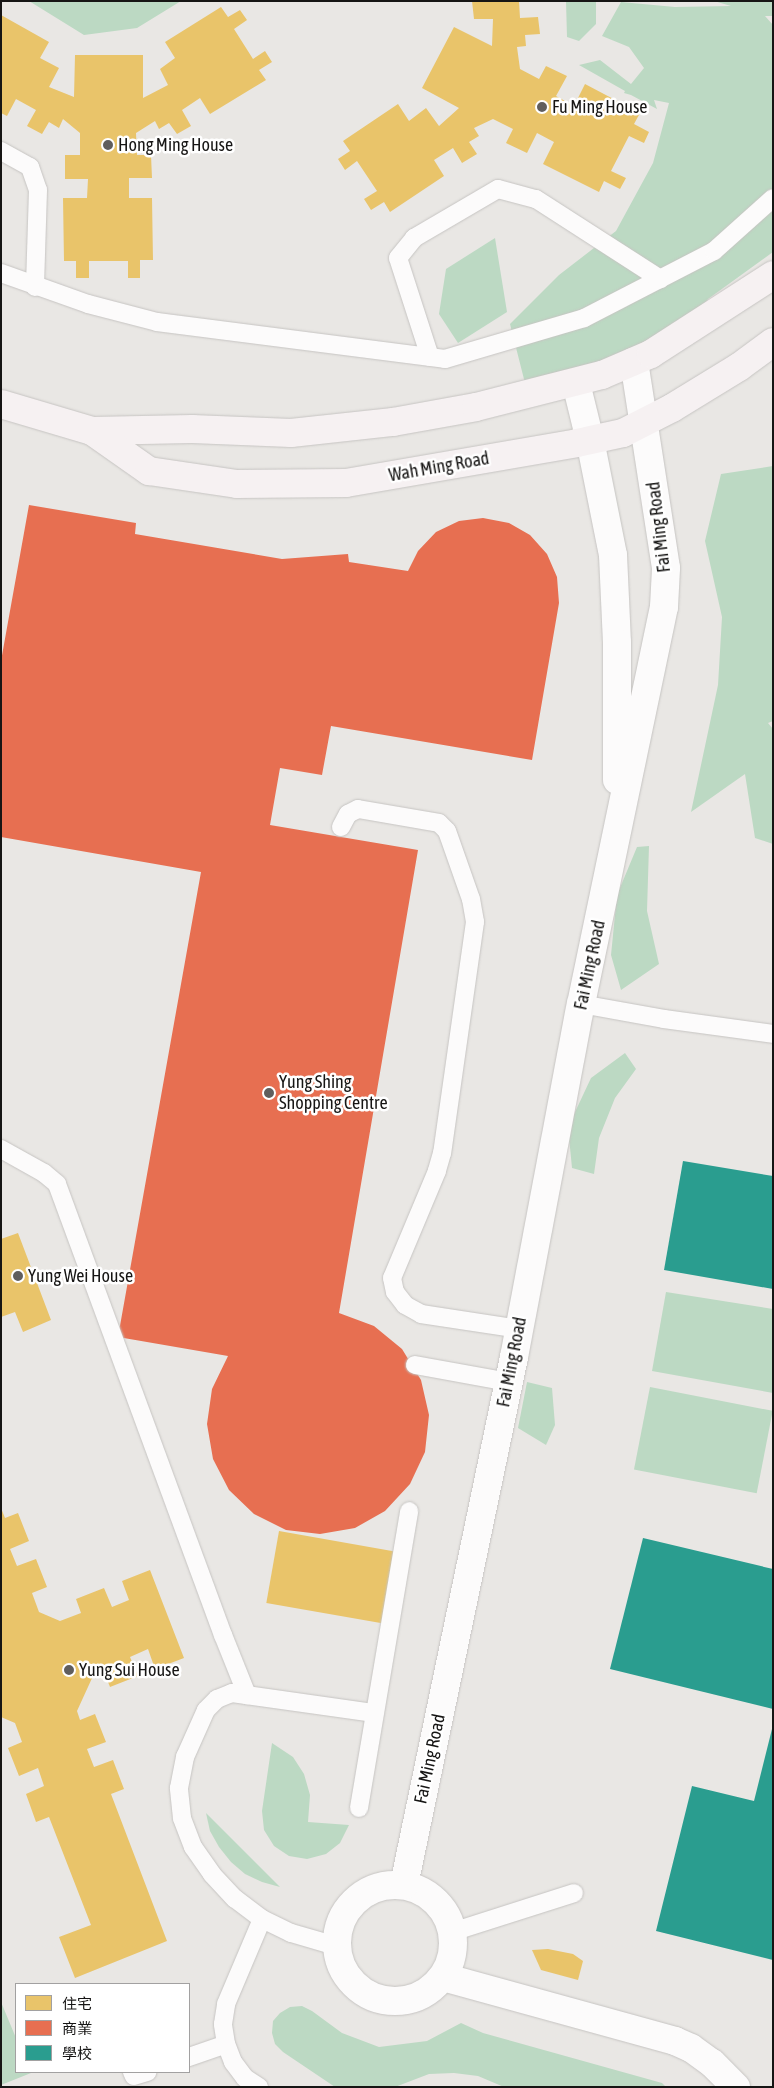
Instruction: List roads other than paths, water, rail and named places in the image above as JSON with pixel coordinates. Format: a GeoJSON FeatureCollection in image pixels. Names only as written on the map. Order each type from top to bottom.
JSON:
{"type":"FeatureCollection","features":[{"type":"Feature","properties":{"kind":"street","name":"Wah Ming Road"},"geometry":{"type":"LineString","coordinates":[[92,432],[192,429],[300,432],[393,422],[476,407],[576,383],[634,362],[651,354],[773,276]]}},
{"type":"Feature","properties":{"kind":"street","name":"Wah Ming Road"},"geometry":{"type":"LineString","coordinates":[[1,404],[92,432],[149,471],[237,484],[346,484],[623,433],[739,367],[773,342]]}},
{"type":"Feature","properties":{"kind":"street","name":"Fai Ming Road"},"geometry":{"type":"LineString","coordinates":[[404,1885],[509,1382],[581,1004],[617,839],[664,606],[666,568],[645,422],[634,362]]}},
{"type":"Feature","properties":{"kind":"street","name":"Fai Ming Road"},"geometry":{"type":"LineString","coordinates":[[576,383],[590,440],[613,555],[617,643],[617,839]]}},
{"type":"Feature","properties":{"kind":"street"},"geometry":{"type":"LineString","coordinates":[[387,1885],[404,1885],[421,1891],[436,1901],[447,1915],[452,1932],[453,1947],[450,1963],[443,1977],[430,1990],[414,1998],[396,2001],[379,2000],[363,1992],[350,1980],[340,1965],[336,1946],[338,1929],[345,1913],[356,1899],[370,1890],[387,1885]]}},
{"type":"Feature","properties":{"kind":"street"},"geometry":{"type":"LineString","coordinates":[[443,1977],[675,2042],[690,2048],[712,2063],[736,2087]]}},
{"type":"Feature","properties":{"kind":"lane"},"geometry":{"type":"LineString","coordinates":[[1,151],[30,167],[38,190],[35,286]]}},
{"type":"Feature","properties":{"kind":"lane"},"geometry":{"type":"LineString","coordinates":[[430,357],[398,258],[414,238],[498,189],[536,199],[660,279]]}},
{"type":"Feature","properties":{"kind":"lane"},"geometry":{"type":"LineString","coordinates":[[1,273],[88,304],[157,322],[445,359],[584,318],[714,251],[773,198]]}},
{"type":"Feature","properties":{"kind":"lane"},"geometry":{"type":"LineString","coordinates":[[341,827],[348,814],[358,809],[439,823],[447,831],[471,899],[475,922],[442,1153],[437,1171],[392,1278],[395,1292],[405,1305],[421,1314],[519,1329]]}},
{"type":"Feature","properties":{"kind":"lane"},"geometry":{"type":"LineString","coordinates":[[581,1004],[664,1019],[773,1034]]}},
{"type":"Feature","properties":{"kind":"lane"},"geometry":{"type":"LineString","coordinates":[[1,1149],[44,1173],[57,1184],[219,1626],[247,1695]]}},
{"type":"Feature","properties":{"kind":"lane"},"geometry":{"type":"LineString","coordinates":[[415,1365],[509,1382]]}},
{"type":"Feature","properties":{"kind":"lane"},"geometry":{"type":"LineString","coordinates":[[359,1808],[409,1510]]}},
{"type":"Feature","properties":{"kind":"lane"},"geometry":{"type":"LineString","coordinates":[[336,1946],[291,1933],[262,1918],[229,1893],[212,1874],[194,1847],[182,1818],[179,1788],[185,1757],[206,1710],[217,1699],[232,1693],[375,1713]]}},
{"type":"Feature","properties":{"kind":"lane"},"geometry":{"type":"LineString","coordinates":[[452,1932],[574,1893]]}},
{"type":"Feature","properties":{"kind":"lane"},"geometry":{"type":"LineString","coordinates":[[259,2087],[245,2078],[233,2062],[226,2044],[223,2024],[226,2004],[262,1918]]}},
{"type":"Feature","properties":{"kind":"lane"},"geometry":{"type":"LineString","coordinates":[[190,2057],[226,2044]]}},
{"type":"Feature","properties":{"kind":"place","name":"Fu Ming House"},"geometry":{"type":"Point","coordinates":[542,107]}},
{"type":"Feature","properties":{"kind":"place","name":"Hong Ming House"},"geometry":{"type":"Point","coordinates":[108,145]}},
{"type":"Feature","properties":{"kind":"place","name":"Yung Shing Shopping Centre"},"geometry":{"type":"Point","coordinates":[269,1093]}},
{"type":"Feature","properties":{"kind":"place","name":"Yung Wei House"},"geometry":{"type":"Point","coordinates":[18,1276]}},
{"type":"Feature","properties":{"kind":"place","name":"Yung Sui House"},"geometry":{"type":"Point","coordinates":[69,1670]}}]}
